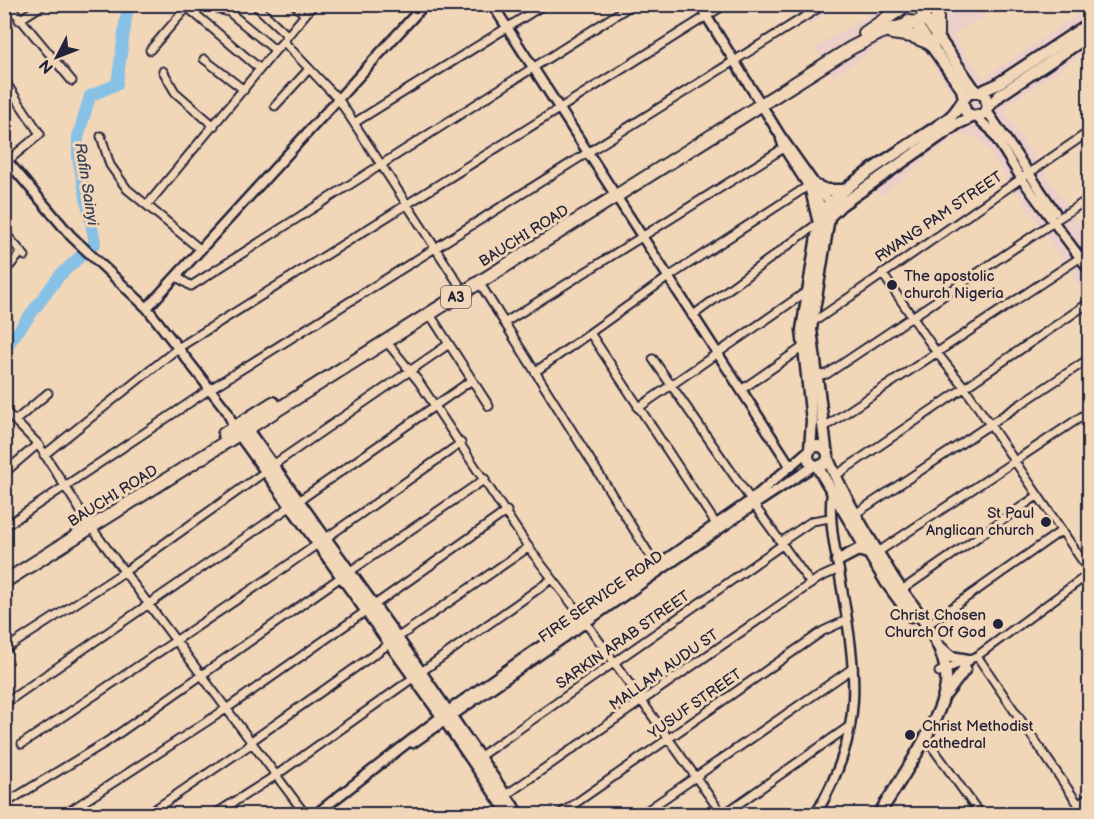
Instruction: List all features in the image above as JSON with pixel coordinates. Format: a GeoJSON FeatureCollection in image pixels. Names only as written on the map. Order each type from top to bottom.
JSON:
{"type":"FeatureCollection","features":[{"type":"Feature","properties":{"kind":"highway"},"geometry":{"type":"LineString","coordinates":[[882,32],[934,41],[937,4]]}},
{"type":"Feature","properties":{"kind":"highway","name":"A3"},"geometry":{"type":"LineString","coordinates":[[901,6],[908,22],[922,15]]}},
{"type":"Feature","properties":{"kind":"highway","name":"BAUCHI ROAD"},"geometry":{"type":"LineString","coordinates":[[760,102],[901,6]]}},
{"type":"Feature","properties":{"kind":"highway","name":"BAUCHI ROAD"},"geometry":{"type":"LineString","coordinates":[[239,426],[386,341],[760,102],[856,45],[922,15]]}},
{"type":"Feature","properties":{"kind":"highway","name":"BAUCHI ROAD"},"geometry":{"type":"LineString","coordinates":[[4,582],[239,426],[460,286],[615,193]]}},
{"type":"Feature","properties":{"kind":"highway","name":"BAUCHI ROAD"},"geometry":{"type":"LineString","coordinates":[[4,574],[90,525]]}},
{"type":"Feature","properties":{"kind":"main road"},"geometry":{"type":"LineString","coordinates":[[922,15],[934,41],[962,89],[965,111],[974,117]]}},
{"type":"Feature","properties":{"kind":"main road"},"geometry":{"type":"LineString","coordinates":[[932,720],[943,674],[928,640],[873,552],[816,466],[808,458],[812,421],[806,292],[826,215],[846,190],[950,118],[969,93],[996,85],[1089,23]]}},
{"type":"Feature","properties":{"kind":"main road"},"geometry":{"type":"LineString","coordinates":[[826,215],[957,124],[988,109],[1000,95],[1089,35]]}},
{"type":"Feature","properties":{"kind":"main road"},"geometry":{"type":"LineString","coordinates":[[934,41],[978,92],[987,99],[988,109]]}},
{"type":"Feature","properties":{"kind":"main road"},"geometry":{"type":"LineString","coordinates":[[812,187],[846,190]]}},
{"type":"Feature","properties":{"kind":"main road"},"geometry":{"type":"LineString","coordinates":[[812,187],[826,215],[803,347],[827,454],[835,476],[873,552]]}},
{"type":"Feature","properties":{"kind":"main road"},"geometry":{"type":"LineString","coordinates":[[239,426],[519,814]]}},
{"type":"Feature","properties":{"kind":"main road"},"geometry":{"type":"LineString","coordinates":[[810,449],[818,445],[827,454]]}},
{"type":"Feature","properties":{"kind":"main road"},"geometry":{"type":"LineString","coordinates":[[816,466],[823,465],[827,454]]}},
{"type":"Feature","properties":{"kind":"main road"},"geometry":{"type":"LineString","coordinates":[[838,565],[858,550],[873,552]]}},
{"type":"Feature","properties":{"kind":"main road"},"geometry":{"type":"LineString","coordinates":[[879,814],[940,705],[970,662],[947,655],[898,592]]}},
{"type":"Feature","properties":{"kind":"main road"},"geometry":{"type":"LineString","coordinates":[[934,640],[943,674],[940,705]]}},
{"type":"Feature","properties":{"kind":"main road"},"geometry":{"type":"LineString","coordinates":[[447,716],[509,814]]}},
{"type":"Feature","properties":{"kind":"street"},"geometry":{"type":"LineString","coordinates":[[8,4],[72,81]]}},
{"type":"Feature","properties":{"kind":"street"},"geometry":{"type":"LineString","coordinates":[[19,20],[44,4]]}},
{"type":"Feature","properties":{"kind":"street"},"geometry":{"type":"LineString","coordinates":[[213,4],[218,9],[229,12],[275,50]]}},
{"type":"Feature","properties":{"kind":"street"},"geometry":{"type":"LineString","coordinates":[[254,4],[309,69],[339,100],[408,205],[433,248],[460,286]]}},
{"type":"Feature","properties":{"kind":"street"},"geometry":{"type":"LineString","coordinates":[[294,4],[304,15]]}},
{"type":"Feature","properties":{"kind":"street"},"geometry":{"type":"LineString","coordinates":[[148,204],[314,4]]}},
{"type":"Feature","properties":{"kind":"street"},"geometry":{"type":"LineString","coordinates":[[147,308],[425,4]]}},
{"type":"Feature","properties":{"kind":"street"},"geometry":{"type":"LineString","coordinates":[[492,4],[791,467]]}},
{"type":"Feature","properties":{"kind":"street"},"geometry":{"type":"LineString","coordinates":[[354,123],[545,4]]}},
{"type":"Feature","properties":{"kind":"street"},"geometry":{"type":"LineString","coordinates":[[177,277],[191,286],[633,4]]}},
{"type":"Feature","properties":{"kind":"street"},"geometry":{"type":"LineString","coordinates":[[692,316],[826,215],[812,187],[699,4]]}},
{"type":"Feature","properties":{"kind":"street"},"geometry":{"type":"LineString","coordinates":[[44,455],[178,348],[726,4]]}},
{"type":"Feature","properties":{"kind":"street"},"geometry":{"type":"LineString","coordinates":[[4,527],[210,389],[825,4]]}},
{"type":"Feature","properties":{"kind":"street"},"geometry":{"type":"LineString","coordinates":[[150,50],[188,6],[260,69]]}},
{"type":"Feature","properties":{"kind":"street"},"geometry":{"type":"LineString","coordinates":[[204,59],[244,90]]}},
{"type":"Feature","properties":{"kind":"street"},"geometry":{"type":"LineString","coordinates":[[275,106],[309,69]]}},
{"type":"Feature","properties":{"kind":"street"},"geometry":{"type":"LineString","coordinates":[[163,71],[175,92],[214,126]]}},
{"type":"Feature","properties":{"kind":"street"},"geometry":{"type":"LineString","coordinates":[[4,80],[40,134],[6,161],[71,236],[147,308],[239,426]]}},
{"type":"Feature","properties":{"kind":"street"},"geometry":{"type":"LineString","coordinates":[[988,109],[1024,176]]}},
{"type":"Feature","properties":{"kind":"street"},"geometry":{"type":"LineString","coordinates":[[974,117],[991,130],[1086,256],[1089,271]]}},
{"type":"Feature","properties":{"kind":"street","name":"RWANG PAM STREET"},"geometry":{"type":"LineString","coordinates":[[807,321],[882,273],[1089,131]]}},
{"type":"Feature","properties":{"kind":"street"},"geometry":{"type":"LineString","coordinates":[[101,136],[104,151],[127,189],[201,250]]}},
{"type":"Feature","properties":{"kind":"street"},"geometry":{"type":"LineString","coordinates":[[504,323],[787,146]]}},
{"type":"Feature","properties":{"kind":"street"},"geometry":{"type":"LineString","coordinates":[[535,372],[667,278],[812,187]]}},
{"type":"Feature","properties":{"kind":"street"},"geometry":{"type":"LineString","coordinates":[[811,377],[827,374],[1089,198]]}},
{"type":"Feature","properties":{"kind":"street"},"geometry":{"type":"LineString","coordinates":[[4,232],[23,254],[4,272]]}},
{"type":"Feature","properties":{"kind":"street"},"geometry":{"type":"LineString","coordinates":[[823,428],[1086,256]]}},
{"type":"Feature","properties":{"kind":"street"},"geometry":{"type":"LineString","coordinates":[[882,273],[937,353],[965,388],[1088,568],[970,662],[943,674]]}},
{"type":"Feature","properties":{"kind":"street"},"geometry":{"type":"LineString","coordinates":[[478,282],[656,565]]}},
{"type":"Feature","properties":{"kind":"street"},"geometry":{"type":"LineString","coordinates":[[638,408],[806,292]]}},
{"type":"Feature","properties":{"kind":"street"},"geometry":{"type":"LineString","coordinates":[[835,476],[1089,302]]}},
{"type":"Feature","properties":{"kind":"street"},"geometry":{"type":"LineString","coordinates":[[429,313],[489,406]]}},
{"type":"Feature","properties":{"kind":"street"},"geometry":{"type":"LineString","coordinates":[[590,333],[716,524]]}},
{"type":"Feature","properties":{"kind":"street"},"geometry":{"type":"LineString","coordinates":[[386,341],[436,406],[528,547],[584,620],[723,814],[851,725]]}},
{"type":"Feature","properties":{"kind":"street"},"geometry":{"type":"LineString","coordinates":[[4,650],[124,572],[269,468],[449,344]]}},
{"type":"Feature","properties":{"kind":"street"},"geometry":{"type":"LineString","coordinates":[[741,390],[803,347]]}},
{"type":"Feature","properties":{"kind":"street"},"geometry":{"type":"LineString","coordinates":[[855,514],[1089,358]]}},
{"type":"Feature","properties":{"kind":"street"},"geometry":{"type":"LineString","coordinates":[[653,359],[811,584]]}},
{"type":"Feature","properties":{"kind":"street"},"geometry":{"type":"LineString","coordinates":[[4,704],[472,380]]}},
{"type":"Feature","properties":{"kind":"street"},"geometry":{"type":"LineString","coordinates":[[15,421],[48,393]]}},
{"type":"Feature","properties":{"kind":"street"},"geometry":{"type":"LineString","coordinates":[[4,410],[38,444],[90,525],[305,814]]}},
{"type":"Feature","properties":{"kind":"street"},"geometry":{"type":"LineString","coordinates":[[873,552],[1089,411]]}},
{"type":"Feature","properties":{"kind":"street"},"geometry":{"type":"LineString","coordinates":[[22,744],[177,641],[461,443]]}},
{"type":"Feature","properties":{"kind":"street"},"geometry":{"type":"LineString","coordinates":[[4,473],[38,444]]}},
{"type":"Feature","properties":{"kind":"street"},"geometry":{"type":"LineString","coordinates":[[584,620],[656,565],[752,502],[810,449]]}},
{"type":"Feature","properties":{"kind":"street","name":"FIRE SERVICE ROAD"},"geometry":{"type":"LineString","coordinates":[[316,814],[338,795],[447,716],[752,502],[816,466]]}},
{"type":"Feature","properties":{"kind":"street"},"geometry":{"type":"LineString","coordinates":[[4,804],[108,741],[345,574],[485,479]]}},
{"type":"Feature","properties":{"kind":"street"},"geometry":{"type":"LineString","coordinates":[[816,814],[840,770],[851,725],[853,668],[848,620],[830,518],[832,491]]}},
{"type":"Feature","properties":{"kind":"street"},"geometry":{"type":"LineString","coordinates":[[898,592],[1037,496]]}},
{"type":"Feature","properties":{"kind":"street"},"geometry":{"type":"LineString","coordinates":[[65,814],[226,709],[507,512]]}},
{"type":"Feature","properties":{"kind":"street","name":"SARKIN ARAB STREET"},"geometry":{"type":"LineString","coordinates":[[479,757],[615,663],[812,521],[830,518]]}},
{"type":"Feature","properties":{"kind":"street"},"geometry":{"type":"LineString","coordinates":[[926,626],[1061,531]]}},
{"type":"Feature","properties":{"kind":"street"},"geometry":{"type":"LineString","coordinates":[[148,814],[528,547]]}},
{"type":"Feature","properties":{"kind":"street","name":"MALLAM AUDU ST"},"geometry":{"type":"LineString","coordinates":[[506,795],[838,565]]}},
{"type":"Feature","properties":{"kind":"street"},"geometry":{"type":"LineString","coordinates":[[215,814],[275,776],[552,579]]}},
{"type":"Feature","properties":{"kind":"street","name":"YUSUF STREET"},"geometry":{"type":"LineString","coordinates":[[560,814],[823,631],[848,620]]}},
{"type":"Feature","properties":{"kind":"street"},"geometry":{"type":"LineString","coordinates":[[970,662],[1084,814]]}},
{"type":"Feature","properties":{"kind":"street"},"geometry":{"type":"LineString","coordinates":[[642,814],[853,668]]}},
{"type":"Feature","properties":{"kind":"street"},"geometry":{"type":"LineString","coordinates":[[924,737],[980,814]]}},
{"type":"Feature","properties":{"kind":"street"},"geometry":{"type":"LineString","coordinates":[[1078,805],[1089,796]]}},
{"type":"Feature","properties":{"kind":"street"},"geometry":{"type":"LineString","coordinates":[[289,814],[300,807]]}},
{"type":"Feature","properties":{"kind":"street"},"geometry":{"type":"LineString","coordinates":[[803,814],[810,814]]}},
{"type":"Feature","properties":{"kind":"shaded area"},"geometry":{"type":"Polygon","coordinates":[[[809,5],[841,5],[805,27],[795,13],[809,5]]]}},
{"type":"Feature","properties":{"kind":"shaded area"},"geometry":{"type":"Polygon","coordinates":[[[881,5],[1000,5],[953,35],[983,78],[1089,7],[1089,50],[1010,103],[1006,114],[1089,239],[1089,300],[980,139],[958,135],[880,196],[859,168],[944,112],[954,97],[923,49],[890,39],[834,76],[814,48],[882,7],[881,5]]]}},
{"type":"Feature","properties":{"kind":"waterway","name":"Rafin Sainyi"},"geometry":{"type":"LineString","coordinates":[[4,350],[60,275],[95,243],[78,157],[78,137],[90,96],[117,84],[128,4]]}},
{"type":"Feature","properties":{"kind":"place","name":"The apostolic church Nigeria"},"geometry":{"type":"Point","coordinates":[892,285]}},
{"type":"Feature","properties":{"kind":"place","name":"St Paul Anglican church"},"geometry":{"type":"Point","coordinates":[1046,522]}},
{"type":"Feature","properties":{"kind":"place","name":"Christ Chosen Church Of God"},"geometry":{"type":"Point","coordinates":[998,624]}},
{"type":"Feature","properties":{"kind":"place","name":"Christ Methodist cathedral"},"geometry":{"type":"Point","coordinates":[910,735]}}]}
